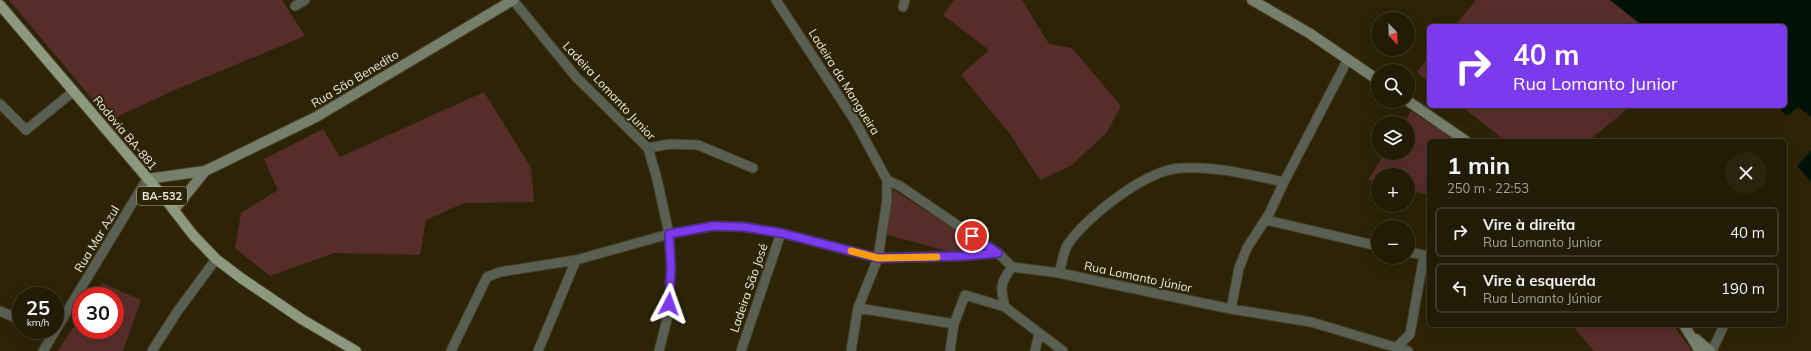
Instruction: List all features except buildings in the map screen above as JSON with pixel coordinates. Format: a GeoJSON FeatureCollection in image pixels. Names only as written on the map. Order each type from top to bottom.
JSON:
{"type":"FeatureCollection","features":[{"type":"Feature","properties":{"kind":"main road","name":"Rodovia BA-881"},"geometry":{"type":"LineString","coordinates":[[0,4],[174,210],[193,235],[216,258],[241,278],[286,308],[356,351]]}},
{"type":"Feature","properties":{"kind":"street"},"geometry":{"type":"LineString","coordinates":[[295,6],[305,0]]}},
{"type":"Feature","properties":{"kind":"street","name":"Ladeira Lomanto Junior"},"geometry":{"type":"LineString","coordinates":[[513,0],[576,77],[648,148],[657,179],[669,234],[671,268],[668,315],[659,351]]}},
{"type":"Feature","properties":{"kind":"street","name":"Rua São Benedito"},"geometry":{"type":"LineString","coordinates":[[147,179],[205,171],[316,117],[513,0]]}},
{"type":"Feature","properties":{"kind":"street","name":"Ladeira da Mangueira"},"geometry":{"type":"LineString","coordinates":[[776,0],[856,121],[887,180]]}},
{"type":"Feature","properties":{"kind":"street"},"geometry":{"type":"LineString","coordinates":[[1252,0],[1309,33],[1371,75]]}},
{"type":"Feature","properties":{"kind":"street"},"geometry":{"type":"LineString","coordinates":[[1231,309],[1234,291],[1244,254],[1251,240],[1266,220],[1284,182],[1348,60]]}},
{"type":"Feature","properties":{"kind":"street"},"geometry":{"type":"LineString","coordinates":[[0,104],[26,130],[74,91]]}},
{"type":"Feature","properties":{"kind":"street"},"geometry":{"type":"LineString","coordinates":[[1415,105],[1463,139]]}},
{"type":"Feature","properties":{"kind":"street"},"geometry":{"type":"LineString","coordinates":[[648,148],[670,144],[698,145],[753,168]]}},
{"type":"Feature","properties":{"kind":"street"},"geometry":{"type":"LineString","coordinates":[[1059,273],[1067,245],[1086,222],[1113,200],[1156,173],[1180,168],[1219,169],[1284,182]]}},
{"type":"Feature","properties":{"kind":"street","name":"Rua São Benedito"},"geometry":{"type":"LineString","coordinates":[[174,210],[205,171]]}},
{"type":"Feature","properties":{"kind":"street","name":"Rua Mar Azul"},"geometry":{"type":"LineString","coordinates":[[64,310],[147,179]]}},
{"type":"Feature","properties":{"kind":"street"},"geometry":{"type":"LineString","coordinates":[[851,351],[858,308],[878,258],[887,200],[887,180],[900,186],[998,253],[1012,267],[1004,277],[1001,284],[1005,307]]}},
{"type":"Feature","properties":{"kind":"street"},"geometry":{"type":"LineString","coordinates":[[1266,220],[1371,244]]}},
{"type":"Feature","properties":{"kind":"street"},"geometry":{"type":"LineString","coordinates":[[451,351],[487,277],[500,272],[576,260],[669,234],[713,226],[744,227],[781,233],[878,258],[964,256],[998,253]]}},
{"type":"Feature","properties":{"kind":"street","name":"Ladeira São José"},"geometry":{"type":"LineString","coordinates":[[741,351],[781,233]]}},
{"type":"Feature","properties":{"kind":"street"},"geometry":{"type":"LineString","coordinates":[[1397,349],[1410,334],[1424,255],[1415,253]]}},
{"type":"Feature","properties":{"kind":"street"},"geometry":{"type":"LineString","coordinates":[[152,351],[177,312],[216,258]]}},
{"type":"Feature","properties":{"kind":"street"},"geometry":{"type":"LineString","coordinates":[[538,351],[576,260]]}},
{"type":"Feature","properties":{"kind":"street","name":"Rua Lomanto Júnior"},"geometry":{"type":"LineString","coordinates":[[1012,267],[1059,273],[1231,309],[1311,322],[1397,349],[1408,351]]}},
{"type":"Feature","properties":{"kind":"street"},"geometry":{"type":"LineString","coordinates":[[950,351],[954,324],[964,295],[1005,307],[1062,351]]}},
{"type":"Feature","properties":{"kind":"street"},"geometry":{"type":"LineString","coordinates":[[858,308],[954,324]]}},
{"type":"Feature","properties":{"kind":"street"},"geometry":{"type":"LineString","coordinates":[[0,312],[12,317]]}},
{"type":"Feature","properties":{"kind":"street"},"geometry":{"type":"LineString","coordinates":[[1685,327],[1700,351]]}},
{"type":"Feature","properties":{"kind":"street"},"geometry":{"type":"LineString","coordinates":[[1690,334],[1711,351],[1723,327]]}},
{"type":"Feature","properties":{"kind":"street"},"geometry":{"type":"LineString","coordinates":[[1036,351],[1039,334]]}},
{"type":"Feature","properties":{"kind":"street","name":"Rua Mar Azul"},"geometry":{"type":"LineString","coordinates":[[43,351],[48,339]]}},
{"type":"Feature","properties":{"kind":"shaded area"},"geometry":{"type":"Polygon","coordinates":[[[9,0],[282,0],[305,36],[170,92],[110,120],[9,0]]]}},
{"type":"Feature","properties":{"kind":"shaded area"},"geometry":{"type":"Polygon","coordinates":[[[954,0],[1022,0],[1049,44],[1072,48],[1121,106],[1107,132],[1072,165],[1040,180],[1010,134],[961,75],[989,50],[943,15],[954,0]]]}},
{"type":"Feature","properties":{"kind":"shaded area"},"geometry":{"type":"Polygon","coordinates":[[[1476,0],[1610,0],[1640,24],[1457,24],[1476,0]]]}},
{"type":"Feature","properties":{"kind":"shaded area"},"geometry":{"type":"Polygon","coordinates":[[[1610,0],[1811,0],[1811,117],[1798,107],[1788,115],[1786,115],[1779,108],[1787,108],[1787,24],[1640,24],[1610,0]]]}},
{"type":"Feature","properties":{"kind":"shaded area"},"geometry":{"type":"Polygon","coordinates":[[[1427,60],[1427,80],[1417,72],[1427,60]]]}},
{"type":"Feature","properties":{"kind":"shaded area"},"geometry":{"type":"Polygon","coordinates":[[[484,92],[531,168],[534,202],[464,203],[426,220],[420,255],[334,253],[270,276],[235,248],[241,213],[278,190],[264,159],[323,129],[340,157],[484,92]]]}},
{"type":"Feature","properties":{"kind":"shaded area"},"geometry":{"type":"Polygon","coordinates":[[[1464,108],[1629,108],[1592,138],[1593,139],[1503,139],[1464,108]]]}},
{"type":"Feature","properties":{"kind":"shaded area"},"geometry":{"type":"Polygon","coordinates":[[[1411,111],[1453,139],[1427,139],[1427,195],[1415,192],[1415,168],[1376,168],[1381,160],[1415,160],[1415,116],[1408,116],[1411,111]]]}},
{"type":"Feature","properties":{"kind":"shaded area"},"geometry":{"type":"Polygon","coordinates":[[[1811,151],[1811,182],[1797,166],[1811,151]]]}},
{"type":"Feature","properties":{"kind":"shaded area"},"geometry":{"type":"Polygon","coordinates":[[[894,190],[984,249],[951,252],[884,234],[894,190]]]}},
{"type":"Feature","properties":{"kind":"shaded area"},"geometry":{"type":"Polygon","coordinates":[[[102,283],[111,287],[100,287],[102,283]]]}},
{"type":"Feature","properties":{"kind":"shaded area"},"geometry":{"type":"Polygon","coordinates":[[[124,293],[141,300],[123,351],[58,351],[72,329],[72,339],[124,339],[124,293]]]}},
{"type":"Feature","properties":{"kind":"shaded area"},"geometry":{"type":"Polygon","coordinates":[[[1574,327],[1674,327],[1692,351],[1594,351],[1574,327]]]}},
{"type":"Feature","properties":{"kind":"slow traffic"},"geometry":{"type":"LineString","coordinates":[[851,251],[878,258],[937,257]]}},
{"type":"Feature","properties":{"kind":"route"},"geometry":{"type":"LineString","coordinates":[[669,304],[671,268],[669,234],[713,226],[744,227],[781,233],[878,258],[964,256],[998,253],[972,236]]}}]}
